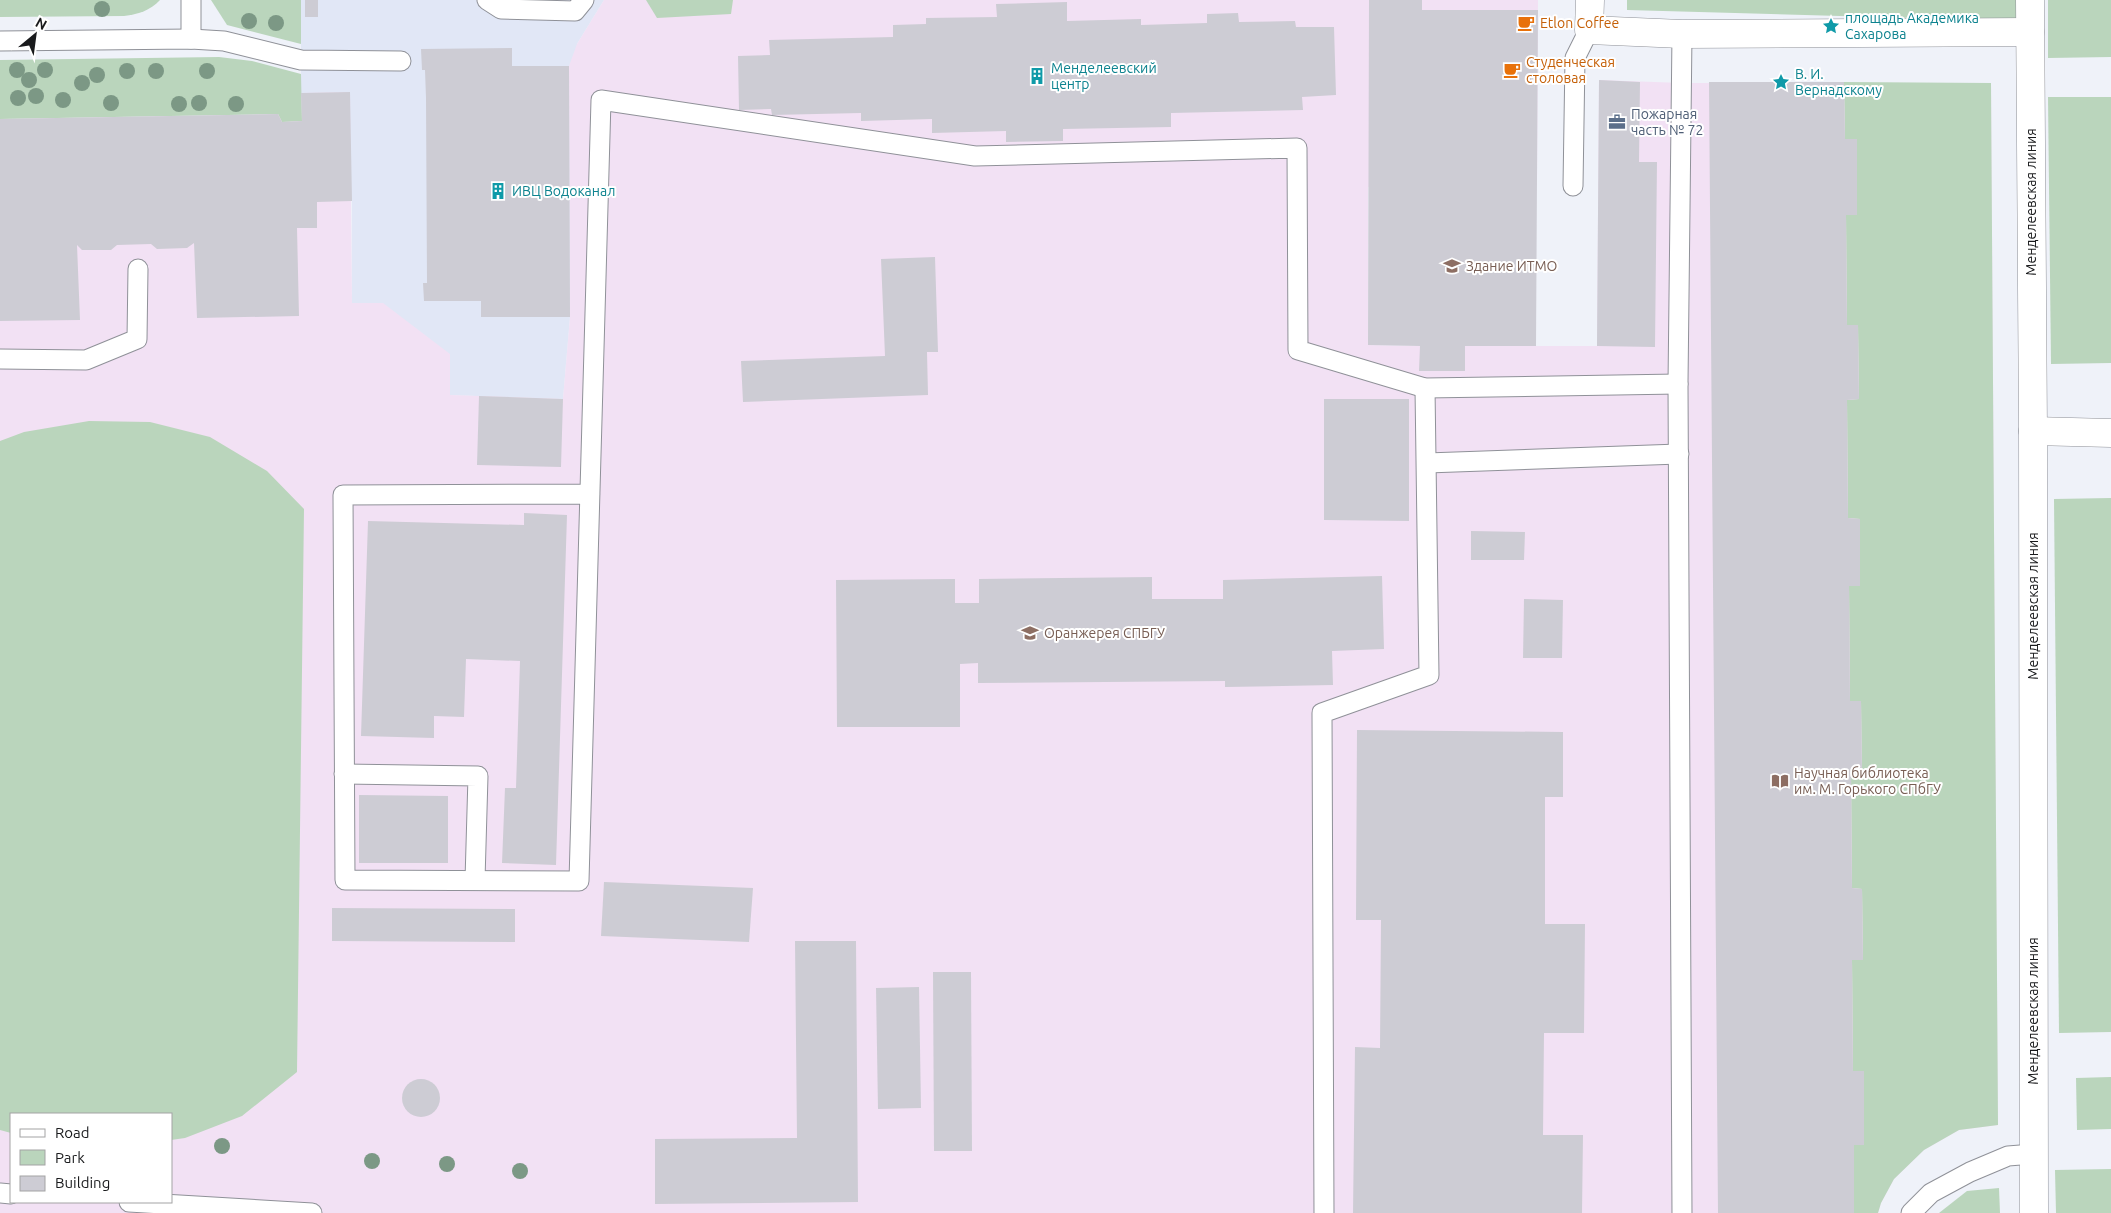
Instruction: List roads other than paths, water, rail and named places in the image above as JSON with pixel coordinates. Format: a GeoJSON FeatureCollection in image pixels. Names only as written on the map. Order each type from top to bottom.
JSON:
{"type":"FeatureCollection","features":[{"type":"Feature","properties":{"kind":"street"},"geometry":{"type":"LineString","coordinates":[[1590,0],[1589,30],[1682,34],[2030,32]]}},
{"type":"Feature","properties":{"kind":"street","name":"Менделеевская линия"},"geometry":{"type":"LineString","coordinates":[[2030,0],[2033,430],[2034,1213]]}},
{"type":"Feature","properties":{"kind":"street"},"geometry":{"type":"LineString","coordinates":[[2033,430],[2111,433]]}},
{"type":"Feature","properties":{"kind":"lane"},"geometry":{"type":"LineString","coordinates":[[191,0],[191,39]]}},
{"type":"Feature","properties":{"kind":"lane"},"geometry":{"type":"LineString","coordinates":[[487,0],[501,9],[576,11],[584,0]]}},
{"type":"Feature","properties":{"kind":"lane"},"geometry":{"type":"LineString","coordinates":[[1573,186],[1575,58],[1589,30]]}},
{"type":"Feature","properties":{"kind":"lane"},"geometry":{"type":"LineString","coordinates":[[1682,34],[1678,384],[1682,1213]]}},
{"type":"Feature","properties":{"kind":"lane"},"geometry":{"type":"LineString","coordinates":[[0,41],[191,39],[224,41],[301,60],[401,61]]}},
{"type":"Feature","properties":{"kind":"lane"},"geometry":{"type":"LineString","coordinates":[[590,494],[343,495],[345,880],[579,881],[590,494],[601,100],[975,156],[1297,148],[1298,350],[1425,388],[1678,384]]}},
{"type":"Feature","properties":{"kind":"lane"},"geometry":{"type":"LineString","coordinates":[[0,359],[86,360],[137,339],[138,269]]}},
{"type":"Feature","properties":{"kind":"lane"},"geometry":{"type":"LineString","coordinates":[[1324,1213],[1322,713],[1430,674],[1425,388]]}},
{"type":"Feature","properties":{"kind":"lane"},"geometry":{"type":"LineString","coordinates":[[1427,463],[1679,454]]}},
{"type":"Feature","properties":{"kind":"lane"},"geometry":{"type":"LineString","coordinates":[[344,774],[478,776],[475,880]]}},
{"type":"Feature","properties":{"kind":"lane"},"geometry":{"type":"LineString","coordinates":[[1911,1213],[1931,1193],[1970,1172],[2008,1156],[2033,1154]]}},
{"type":"Feature","properties":{"kind":"lane"},"geometry":{"type":"LineString","coordinates":[[146,1203],[312,1213]]}},
{"type":"Feature","properties":{"kind":"place","name":"Etlon Coffee"},"geometry":{"type":"Point","coordinates":[1526,23]}},
{"type":"Feature","properties":{"kind":"place","name":"площадь Академика Сахарова"},"geometry":{"type":"Point","coordinates":[1831,26]}},
{"type":"Feature","properties":{"kind":"place","name":"Студенческая столовая"},"geometry":{"type":"Point","coordinates":[1512,70]}},
{"type":"Feature","properties":{"kind":"place","name":"Менделеевский центр"},"geometry":{"type":"Point","coordinates":[1037,76]}},
{"type":"Feature","properties":{"kind":"place","name":"В. И. Вернадскому"},"geometry":{"type":"Point","coordinates":[1781,82]}},
{"type":"Feature","properties":{"kind":"place","name":"Пожарная часть № 72"},"geometry":{"type":"Point","coordinates":[1617,122]}},
{"type":"Feature","properties":{"kind":"place","name":"ИВЦ Водоканал"},"geometry":{"type":"Point","coordinates":[498,191]}},
{"type":"Feature","properties":{"kind":"place","name":"Здание ИТМО"},"geometry":{"type":"Point","coordinates":[1452,266]}},
{"type":"Feature","properties":{"kind":"place","name":"Оранжерея СПБГУ"},"geometry":{"type":"Point","coordinates":[1030,633]}},
{"type":"Feature","properties":{"kind":"place","name":"Научная библиотека им. М. Горького СПбГУ"},"geometry":{"type":"Point","coordinates":[1780,781]}}]}
